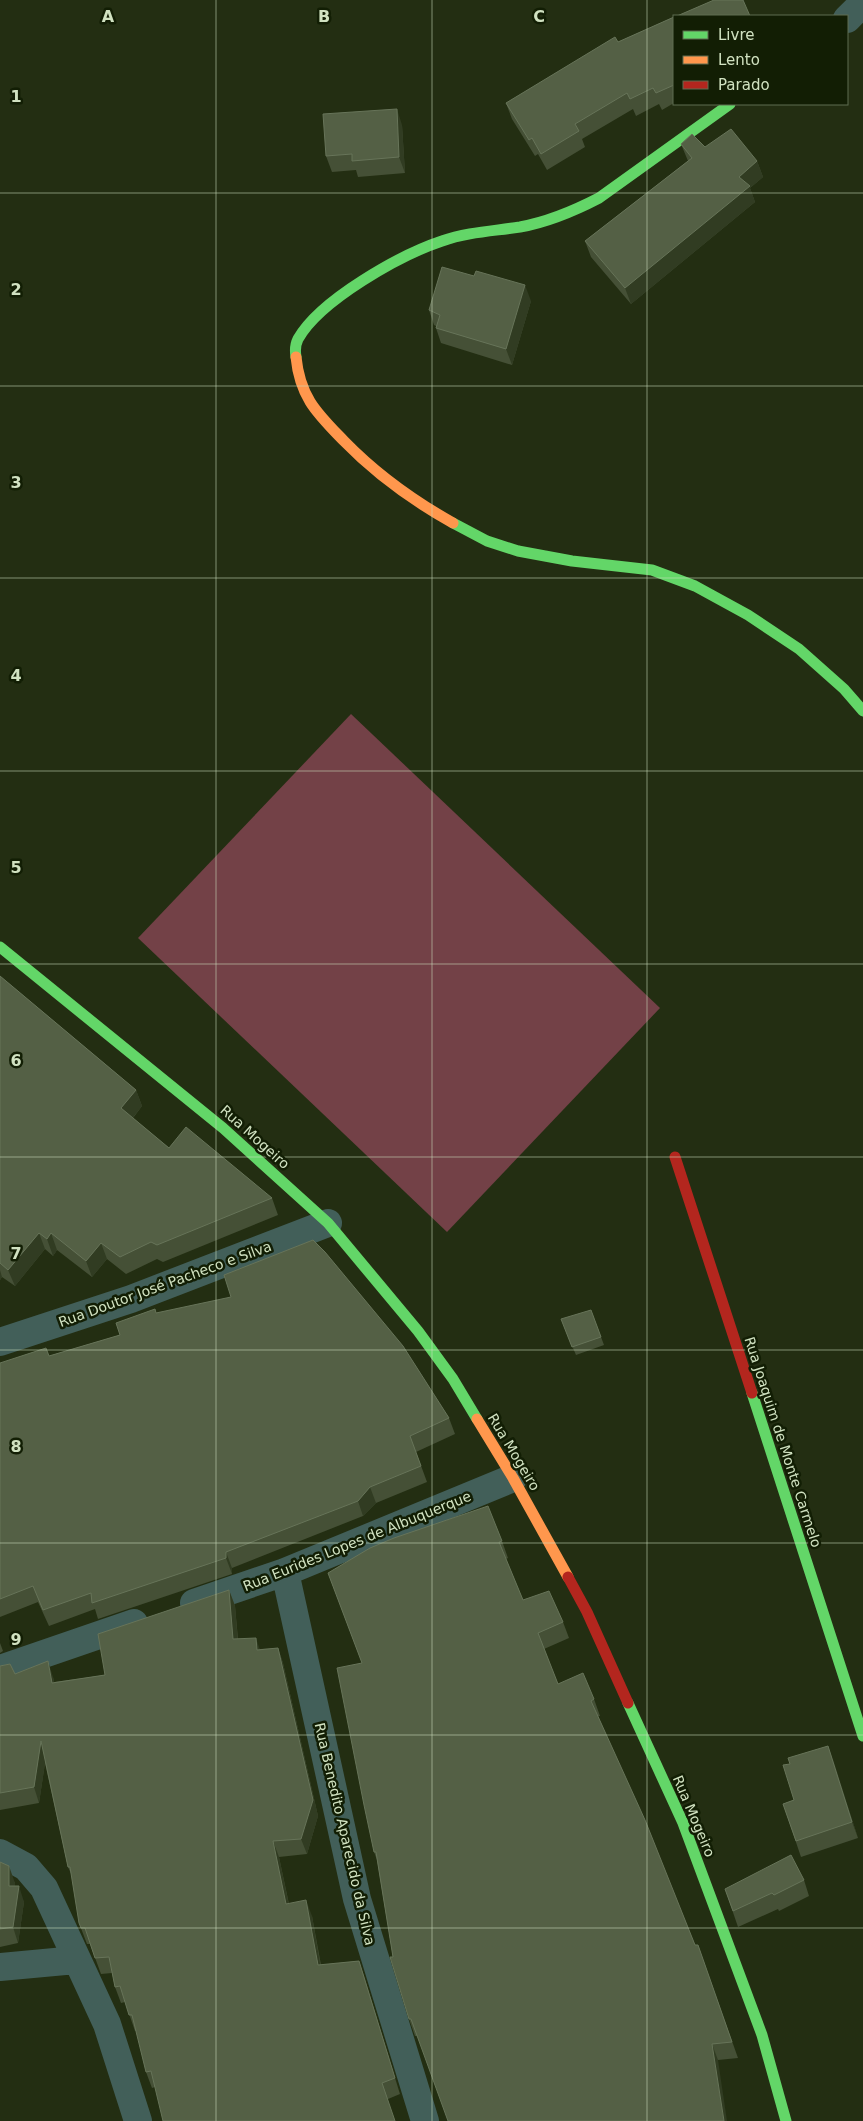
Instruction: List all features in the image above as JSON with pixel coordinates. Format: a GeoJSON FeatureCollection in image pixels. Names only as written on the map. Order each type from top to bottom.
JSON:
{"type":"FeatureCollection","features":[{"type":"Feature","properties":{"kind":"street"},"geometry":{"type":"LineString","coordinates":[[729,105],[599,198],[575,210],[550,220],[443,240],[393,263],[334,302],[317,317],[296,342],[296,361],[302,385],[317,414],[371,469],[401,491],[488,542],[527,554],[644,569],[666,574],[707,593],[770,628],[823,670],[863,711]]}},
{"type":"Feature","properties":{"kind":"street","name":"Rua Mogeiro"},"geometry":{"type":"LineString","coordinates":[[0,947],[223,1128],[328,1223],[422,1336],[453,1379],[513,1478],[587,1612],[682,1824],[762,2035],[786,2121]]}},
{"type":"Feature","properties":{"kind":"street","name":"Rua Joaquim de Monte Carmelo"},"geometry":{"type":"LineString","coordinates":[[675,1157],[863,1736]]}},
{"type":"Feature","properties":{"kind":"street","name":"Rua Doutor José Pacheco e Silva"},"geometry":{"type":"LineString","coordinates":[[2,1338],[131,1299],[328,1223]]}},
{"type":"Feature","properties":{"kind":"street","name":"Rua Eurides Lopes de Albuquerque"},"geometry":{"type":"LineString","coordinates":[[0,1668],[285,1572],[513,1478]]}},
{"type":"Feature","properties":{"kind":"street","name":"Rua Benedito Aparecido da Silva"},"geometry":{"type":"LineString","coordinates":[[285,1572],[357,1899],[425,2121]]}},
{"type":"Feature","properties":{"kind":"street"},"geometry":{"type":"LineString","coordinates":[[0,1853],[26,1867],[44,1888],[107,2024],[138,2121]]}},
{"type":"Feature","properties":{"kind":"street"},"geometry":{"type":"LineString","coordinates":[[0,1967],[76,1960]]}},
{"type":"Feature","properties":{"kind":"shaded area"},"geometry":{"type":"Polygon","coordinates":[[[351,714],[660,1008],[447,1232],[138,938],[351,714]]]}},
{"type":"Feature","properties":{"kind":"building"},"geometry":{"type":"Polygon","coordinates":[[[714,0],[743,0],[750,15],[679,15],[714,0]]]}},
{"type":"Feature","properties":{"kind":"building"},"geometry":{"type":"Polygon","coordinates":[[[673,17],[673,85],[656,93],[653,88],[630,99],[627,93],[575,124],[579,131],[541,154],[532,138],[529,140],[506,103],[615,37],[618,42],[673,17]]]}},
{"type":"Feature","properties":{"kind":"building"},"geometry":{"type":"Polygon","coordinates":[[[397,109],[399,157],[352,161],[352,154],[326,156],[323,114],[397,109]]]}},
{"type":"Feature","properties":{"kind":"building"},"geometry":{"type":"Polygon","coordinates":[[[731,129],[757,161],[739,177],[750,186],[625,288],[585,241],[692,158],[681,144],[692,134],[705,147],[731,129]]]}},
{"type":"Feature","properties":{"kind":"building"},"geometry":{"type":"Polygon","coordinates":[[[442,267],[474,276],[476,271],[525,285],[506,349],[436,328],[440,315],[429,310],[442,267]]]}},
{"type":"Feature","properties":{"kind":"building"},"geometry":{"type":"Polygon","coordinates":[[[0,976],[136,1090],[121,1108],[169,1148],[186,1127],[272,1198],[157,1245],[151,1242],[120,1257],[101,1243],[86,1261],[51,1233],[47,1239],[39,1233],[8,1270],[0,1263],[0,976]]]}},
{"type":"Feature","properties":{"kind":"building"},"geometry":{"type":"Polygon","coordinates":[[[313,1240],[403,1346],[449,1418],[410,1436],[421,1466],[370,1487],[358,1501],[226,1552],[226,1558],[92,1603],[91,1593],[43,1610],[33,1586],[0,1599],[0,1363],[46,1348],[49,1356],[120,1335],[116,1323],[155,1309],[156,1313],[231,1297],[224,1275],[313,1240]]]}},
{"type":"Feature","properties":{"kind":"building"},"geometry":{"type":"Polygon","coordinates":[[[591,1310],[601,1337],[572,1347],[561,1319],[591,1310]]]}},
{"type":"Feature","properties":{"kind":"building"},"geometry":{"type":"Polygon","coordinates":[[[488,1506],[502,1541],[499,1542],[523,1600],[549,1591],[563,1622],[538,1633],[558,1684],[583,1673],[594,1699],[591,1701],[645,1820],[695,1945],[698,1945],[732,2042],[712,2044],[724,2121],[448,2121],[411,2019],[409,2019],[390,1957],[393,1957],[376,1852],[374,1852],[364,1805],[337,1668],[362,1663],[328,1573],[370,1548],[488,1506]]]}},
{"type":"Feature","properties":{"kind":"building"},"geometry":{"type":"Polygon","coordinates":[[[229,1590],[233,1639],[256,1638],[257,1650],[278,1648],[313,1800],[301,1839],[273,1841],[286,1904],[306,1900],[318,1965],[359,1961],[395,2078],[382,2083],[395,2121],[163,2121],[151,2071],[146,2072],[132,2015],[129,2015],[120,1986],[115,1987],[109,1957],[95,1958],[85,1928],[81,1928],[79,1923],[70,1867],[68,1867],[41,1741],[34,1787],[0,1793],[0,1666],[10,1664],[15,1674],[48,1661],[52,1683],[105,1675],[98,1634],[229,1590]]]}},
{"type":"Feature","properties":{"kind":"building"},"geometry":{"type":"Polygon","coordinates":[[[828,1746],[852,1822],[796,1841],[783,1804],[794,1800],[783,1765],[790,1764],[788,1758],[828,1746]]]}},
{"type":"Feature","properties":{"kind":"building"},"geometry":{"type":"Polygon","coordinates":[[[791,1855],[804,1880],[774,1895],[772,1893],[733,1911],[725,1889],[791,1855]]]}},
{"type":"Feature","properties":{"kind":"building"},"geometry":{"type":"Polygon","coordinates":[[[0,1862],[9,1866],[9,1886],[19,1886],[13,1927],[0,1929],[0,1862]]]}},
{"type":"Feature","properties":{"kind":"traffic: fast"},"geometry":{"type":"LineString","coordinates":[[296,357],[297,341],[309,324],[342,295],[384,268],[451,238],[520,227],[561,216],[599,198],[729,105]]}},
{"type":"Feature","properties":{"kind":"traffic: fast"},"geometry":{"type":"LineString","coordinates":[[453,523],[487,541],[518,551],[572,561],[652,570],[695,586],[748,615],[799,649],[844,689],[863,711]]}},
{"type":"Feature","properties":{"kind":"traffic: fast"},"geometry":{"type":"LineString","coordinates":[[0,947],[223,1128],[328,1223],[418,1331],[453,1379],[477,1419]]}},
{"type":"Feature","properties":{"kind":"traffic: fast"},"geometry":{"type":"LineString","coordinates":[[752,1393],[863,1736]]}},
{"type":"Feature","properties":{"kind":"traffic: fast"},"geometry":{"type":"LineString","coordinates":[[628,1703],[683,1823],[762,2035],[786,2121]]}},
{"type":"Feature","properties":{"kind":"traffic: slow"},"geometry":{"type":"LineString","coordinates":[[296,357],[298,371],[306,394],[318,413],[335,431],[382,476],[409,496],[453,523]]}},
{"type":"Feature","properties":{"kind":"traffic: slow"},"geometry":{"type":"LineString","coordinates":[[477,1419],[513,1478],[568,1577]]}},
{"type":"Feature","properties":{"kind":"traffic: jam"},"geometry":{"type":"LineString","coordinates":[[675,1157],[752,1393]]}},
{"type":"Feature","properties":{"kind":"traffic: jam"},"geometry":{"type":"LineString","coordinates":[[568,1577],[587,1612],[628,1703]]}}]}
